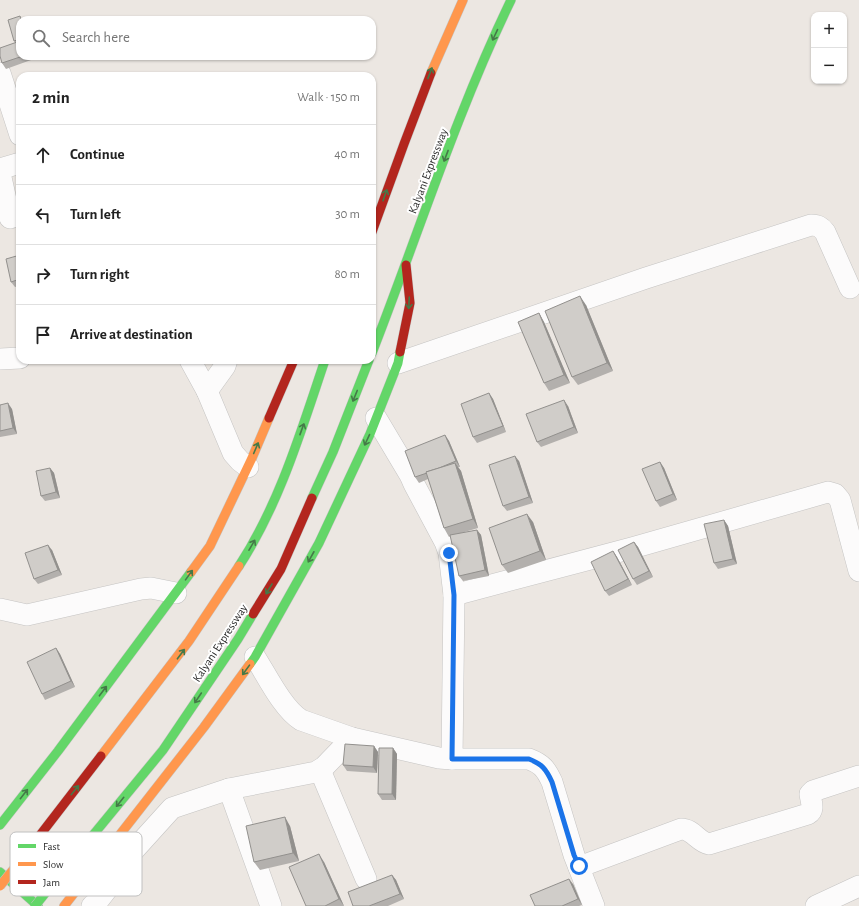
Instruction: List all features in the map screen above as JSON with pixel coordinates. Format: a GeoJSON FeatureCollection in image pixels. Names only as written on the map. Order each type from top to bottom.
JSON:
{"type":"FeatureCollection","features":[{"type":"Feature","properties":{"kind":"main road"},"geometry":{"type":"LineString","coordinates":[[376,221],[408,129],[437,56],[463,0]]}},
{"type":"Feature","properties":{"kind":"main road","name":"Kalyani Expressway"},"geometry":{"type":"LineString","coordinates":[[376,343],[482,62],[511,0]]}},
{"type":"Feature","properties":{"kind":"main road"},"geometry":{"type":"LineString","coordinates":[[122,832],[204,727],[255,657],[319,542],[376,418],[398,363],[410,303],[406,264]]}},
{"type":"Feature","properties":{"kind":"main road"},"geometry":{"type":"LineString","coordinates":[[0,825],[58,751],[210,546],[248,467],[292,364]]}},
{"type":"Feature","properties":{"kind":"main road","name":"Kalyani Expressway"},"geometry":{"type":"LineString","coordinates":[[43,832],[148,698],[186,646],[219,598],[268,517],[302,428],[324,364]]}},
{"type":"Feature","properties":{"kind":"main road","name":"Kalyani Expressway"},"geometry":{"type":"LineString","coordinates":[[96,832],[163,750],[238,639],[281,569],[333,452],[367,364]]}},
{"type":"Feature","properties":{"kind":"main road"},"geometry":{"type":"LineString","coordinates":[[0,872],[10,881]]}},
{"type":"Feature","properties":{"kind":"main road","name":"Kalyani Expressway"},"geometry":{"type":"LineString","coordinates":[[0,886],[10,874]]}},
{"type":"Feature","properties":{"kind":"main road"},"geometry":{"type":"LineString","coordinates":[[27,896],[38,906]]}},
{"type":"Feature","properties":{"kind":"main road","name":"Kalyani Expressway"},"geometry":{"type":"LineString","coordinates":[[35,906],[43,896]]}},
{"type":"Feature","properties":{"kind":"main road"},"geometry":{"type":"LineString","coordinates":[[64,906],[72,896]]}},
{"type":"Feature","properties":{"kind":"street"},"geometry":{"type":"LineString","coordinates":[[0,73],[16,123]]}},
{"type":"Feature","properties":{"kind":"street"},"geometry":{"type":"LineString","coordinates":[[0,169],[16,164]]}},
{"type":"Feature","properties":{"kind":"street"},"geometry":{"type":"LineString","coordinates":[[0,173],[10,218]]}},
{"type":"Feature","properties":{"kind":"street"},"geometry":{"type":"LineString","coordinates":[[398,363],[646,278],[811,225],[816,225],[822,228],[825,232],[850,288]]}},
{"type":"Feature","properties":{"kind":"street"},"geometry":{"type":"LineString","coordinates":[[0,358],[16,358]]}},
{"type":"Feature","properties":{"kind":"street"},"geometry":{"type":"LineString","coordinates":[[192,364],[207,391],[233,453],[236,458],[248,467]]}},
{"type":"Feature","properties":{"kind":"street"},"geometry":{"type":"LineString","coordinates":[[207,391],[226,364]]}},
{"type":"Feature","properties":{"kind":"street"},"geometry":{"type":"LineString","coordinates":[[376,418],[410,475],[445,542],[449,553],[454,595],[452,759]]}},
{"type":"Feature","properties":{"kind":"street"},"geometry":{"type":"LineString","coordinates":[[454,595],[632,548],[828,492],[835,494],[840,500],[859,571]]}},
{"type":"Feature","properties":{"kind":"street"},"geometry":{"type":"LineString","coordinates":[[0,609],[27,615],[141,589],[151,588],[176,592]]}},
{"type":"Feature","properties":{"kind":"street"},"geometry":{"type":"LineString","coordinates":[[255,657],[286,707],[294,716],[301,720],[352,738],[439,758],[529,759],[539,763],[548,772],[552,782],[574,855],[594,906]]}},
{"type":"Feature","properties":{"kind":"street"},"geometry":{"type":"LineString","coordinates":[[142,841],[172,808],[229,789],[316,772],[320,770],[352,738]]}},
{"type":"Feature","properties":{"kind":"street"},"geometry":{"type":"LineString","coordinates":[[320,770],[366,879]]}},
{"type":"Feature","properties":{"kind":"street"},"geometry":{"type":"LineString","coordinates":[[579,866],[681,829],[686,829],[705,843],[709,844],[808,814],[812,809],[810,794],[813,791],[859,776]]}},
{"type":"Feature","properties":{"kind":"street"},"geometry":{"type":"LineString","coordinates":[[229,789],[271,906]]}},
{"type":"Feature","properties":{"kind":"street"},"geometry":{"type":"LineString","coordinates":[[816,906],[859,886]]}},
{"type":"Feature","properties":{"kind":"street"},"geometry":{"type":"LineString","coordinates":[[92,906],[102,896]]}},
{"type":"Feature","properties":{"kind":"building"},"geometry":{"type":"Polygon","coordinates":[[[16,17],[16,40],[14,41],[8,20],[16,17]]]}},
{"type":"Feature","properties":{"kind":"building"},"geometry":{"type":"Polygon","coordinates":[[[16,42],[16,58],[2,63],[0,48],[16,42]]]}},
{"type":"Feature","properties":{"kind":"building"},"geometry":{"type":"Polygon","coordinates":[[[16,256],[16,280],[11,282],[6,259],[16,256]]]}},
{"type":"Feature","properties":{"kind":"building"},"geometry":{"type":"Polygon","coordinates":[[[580,296],[607,363],[572,377],[545,311],[580,296]]]}},
{"type":"Feature","properties":{"kind":"building"},"geometry":{"type":"Polygon","coordinates":[[[539,313],[564,375],[544,383],[518,322],[539,313]]]}},
{"type":"Feature","properties":{"kind":"building"},"geometry":{"type":"Polygon","coordinates":[[[489,393],[503,426],[473,437],[461,404],[489,393]]]}},
{"type":"Feature","properties":{"kind":"building"},"geometry":{"type":"Polygon","coordinates":[[[564,400],[574,427],[537,442],[526,414],[564,400]]]}},
{"type":"Feature","properties":{"kind":"building"},"geometry":{"type":"Polygon","coordinates":[[[8,403],[13,428],[0,431],[0,405],[8,403]]]}},
{"type":"Feature","properties":{"kind":"building"},"geometry":{"type":"Polygon","coordinates":[[[445,435],[456,461],[415,477],[405,451],[445,435]]]}},
{"type":"Feature","properties":{"kind":"building"},"geometry":{"type":"Polygon","coordinates":[[[515,456],[529,497],[503,506],[489,465],[515,456]]]}},
{"type":"Feature","properties":{"kind":"building"},"geometry":{"type":"Polygon","coordinates":[[[660,462],[673,494],[656,501],[642,469],[660,462]]]}},
{"type":"Feature","properties":{"kind":"building"},"geometry":{"type":"Polygon","coordinates":[[[455,463],[473,519],[444,528],[426,472],[455,463]]]}},
{"type":"Feature","properties":{"kind":"building"},"geometry":{"type":"Polygon","coordinates":[[[50,468],[56,492],[41,496],[36,471],[50,468]]]}},
{"type":"Feature","properties":{"kind":"building"},"geometry":{"type":"Polygon","coordinates":[[[527,514],[540,551],[502,565],[489,528],[527,514]]]}},
{"type":"Feature","properties":{"kind":"building"},"geometry":{"type":"Polygon","coordinates":[[[724,520],[733,559],[714,563],[704,524],[724,520]]]}},
{"type":"Feature","properties":{"kind":"building"},"geometry":{"type":"Polygon","coordinates":[[[477,530],[485,570],[459,576],[450,535],[477,530]]]}},
{"type":"Feature","properties":{"kind":"building"},"geometry":{"type":"Polygon","coordinates":[[[634,542],[649,571],[633,579],[618,550],[634,542]]]}},
{"type":"Feature","properties":{"kind":"building"},"geometry":{"type":"Polygon","coordinates":[[[48,545],[58,570],[34,579],[25,553],[48,545]]]}},
{"type":"Feature","properties":{"kind":"building"},"geometry":{"type":"Polygon","coordinates":[[[613,551],[628,579],[605,591],[591,562],[613,551]]]}},
{"type":"Feature","properties":{"kind":"building"},"geometry":{"type":"Polygon","coordinates":[[[56,648],[71,681],[42,694],[27,662],[56,648]]]}},
{"type":"Feature","properties":{"kind":"building"},"geometry":{"type":"Polygon","coordinates":[[[345,744],[374,746],[373,767],[343,765],[345,744]]]}},
{"type":"Feature","properties":{"kind":"building"},"geometry":{"type":"Polygon","coordinates":[[[379,748],[393,748],[392,794],[378,794],[379,748]]]}},
{"type":"Feature","properties":{"kind":"building"},"geometry":{"type":"Polygon","coordinates":[[[285,817],[293,853],[254,862],[246,826],[285,817]]]}},
{"type":"Feature","properties":{"kind":"building"},"geometry":{"type":"Polygon","coordinates":[[[319,854],[339,899],[325,906],[306,906],[289,867],[319,854]]]}},
{"type":"Feature","properties":{"kind":"building"},"geometry":{"type":"Polygon","coordinates":[[[392,875],[400,894],[369,906],[353,906],[348,892],[392,875]]]}},
{"type":"Feature","properties":{"kind":"building"},"geometry":{"type":"Polygon","coordinates":[[[569,879],[578,899],[562,906],[535,906],[530,895],[569,879]]]}},
{"type":"Feature","properties":{"kind":"traffic: fast"},"geometry":{"type":"LineString","coordinates":[[376,343],[455,131],[491,43],[511,0]]}},
{"type":"Feature","properties":{"kind":"traffic: fast"},"geometry":{"type":"LineString","coordinates":[[250,664],[319,543],[370,434],[398,363],[400,352]]}},
{"type":"Feature","properties":{"kind":"traffic: fast"},"geometry":{"type":"LineString","coordinates":[[239,566],[278,492],[298,440],[324,364]]}},
{"type":"Feature","properties":{"kind":"traffic: fast"},"geometry":{"type":"LineString","coordinates":[[312,498],[333,452],[367,364]]}},
{"type":"Feature","properties":{"kind":"traffic: fast"},"geometry":{"type":"LineString","coordinates":[[0,825],[58,751],[191,572]]}},
{"type":"Feature","properties":{"kind":"traffic: fast"},"geometry":{"type":"LineString","coordinates":[[96,832],[163,750],[238,639],[253,614]]}},
{"type":"Feature","properties":{"kind":"traffic: fast"},"geometry":{"type":"LineString","coordinates":[[0,872],[10,881]]}},
{"type":"Feature","properties":{"kind":"traffic: fast"},"geometry":{"type":"LineString","coordinates":[[27,896],[38,906]]}},
{"type":"Feature","properties":{"kind":"traffic: fast"},"geometry":{"type":"LineString","coordinates":[[35,906],[43,896]]}},
{"type":"Feature","properties":{"kind":"traffic: slow"},"geometry":{"type":"LineString","coordinates":[[431,73],[463,0]]}},
{"type":"Feature","properties":{"kind":"traffic: slow"},"geometry":{"type":"LineString","coordinates":[[191,572],[210,546],[252,458],[269,418]]}},
{"type":"Feature","properties":{"kind":"traffic: slow"},"geometry":{"type":"LineString","coordinates":[[101,756],[189,641],[239,566]]}},
{"type":"Feature","properties":{"kind":"traffic: slow"},"geometry":{"type":"LineString","coordinates":[[122,832],[204,727],[250,664]]}},
{"type":"Feature","properties":{"kind":"traffic: slow"},"geometry":{"type":"LineString","coordinates":[[0,886],[10,874]]}},
{"type":"Feature","properties":{"kind":"traffic: slow"},"geometry":{"type":"LineString","coordinates":[[64,906],[72,896]]}},
{"type":"Feature","properties":{"kind":"traffic: jam"},"geometry":{"type":"LineString","coordinates":[[376,221],[431,73]]}},
{"type":"Feature","properties":{"kind":"traffic: jam"},"geometry":{"type":"LineString","coordinates":[[400,352],[410,303],[406,265]]}},
{"type":"Feature","properties":{"kind":"traffic: jam"},"geometry":{"type":"LineString","coordinates":[[269,418],[292,364]]}},
{"type":"Feature","properties":{"kind":"traffic: jam"},"geometry":{"type":"LineString","coordinates":[[253,614],[281,569],[312,498]]}},
{"type":"Feature","properties":{"kind":"traffic: jam"},"geometry":{"type":"LineString","coordinates":[[42,832],[101,756]]}},
{"type":"Feature","properties":{"kind":"route"},"geometry":{"type":"LineString","coordinates":[[449,553],[454,595],[452,759],[529,759],[539,763],[548,772],[552,782],[574,855],[579,866]]}}]}
